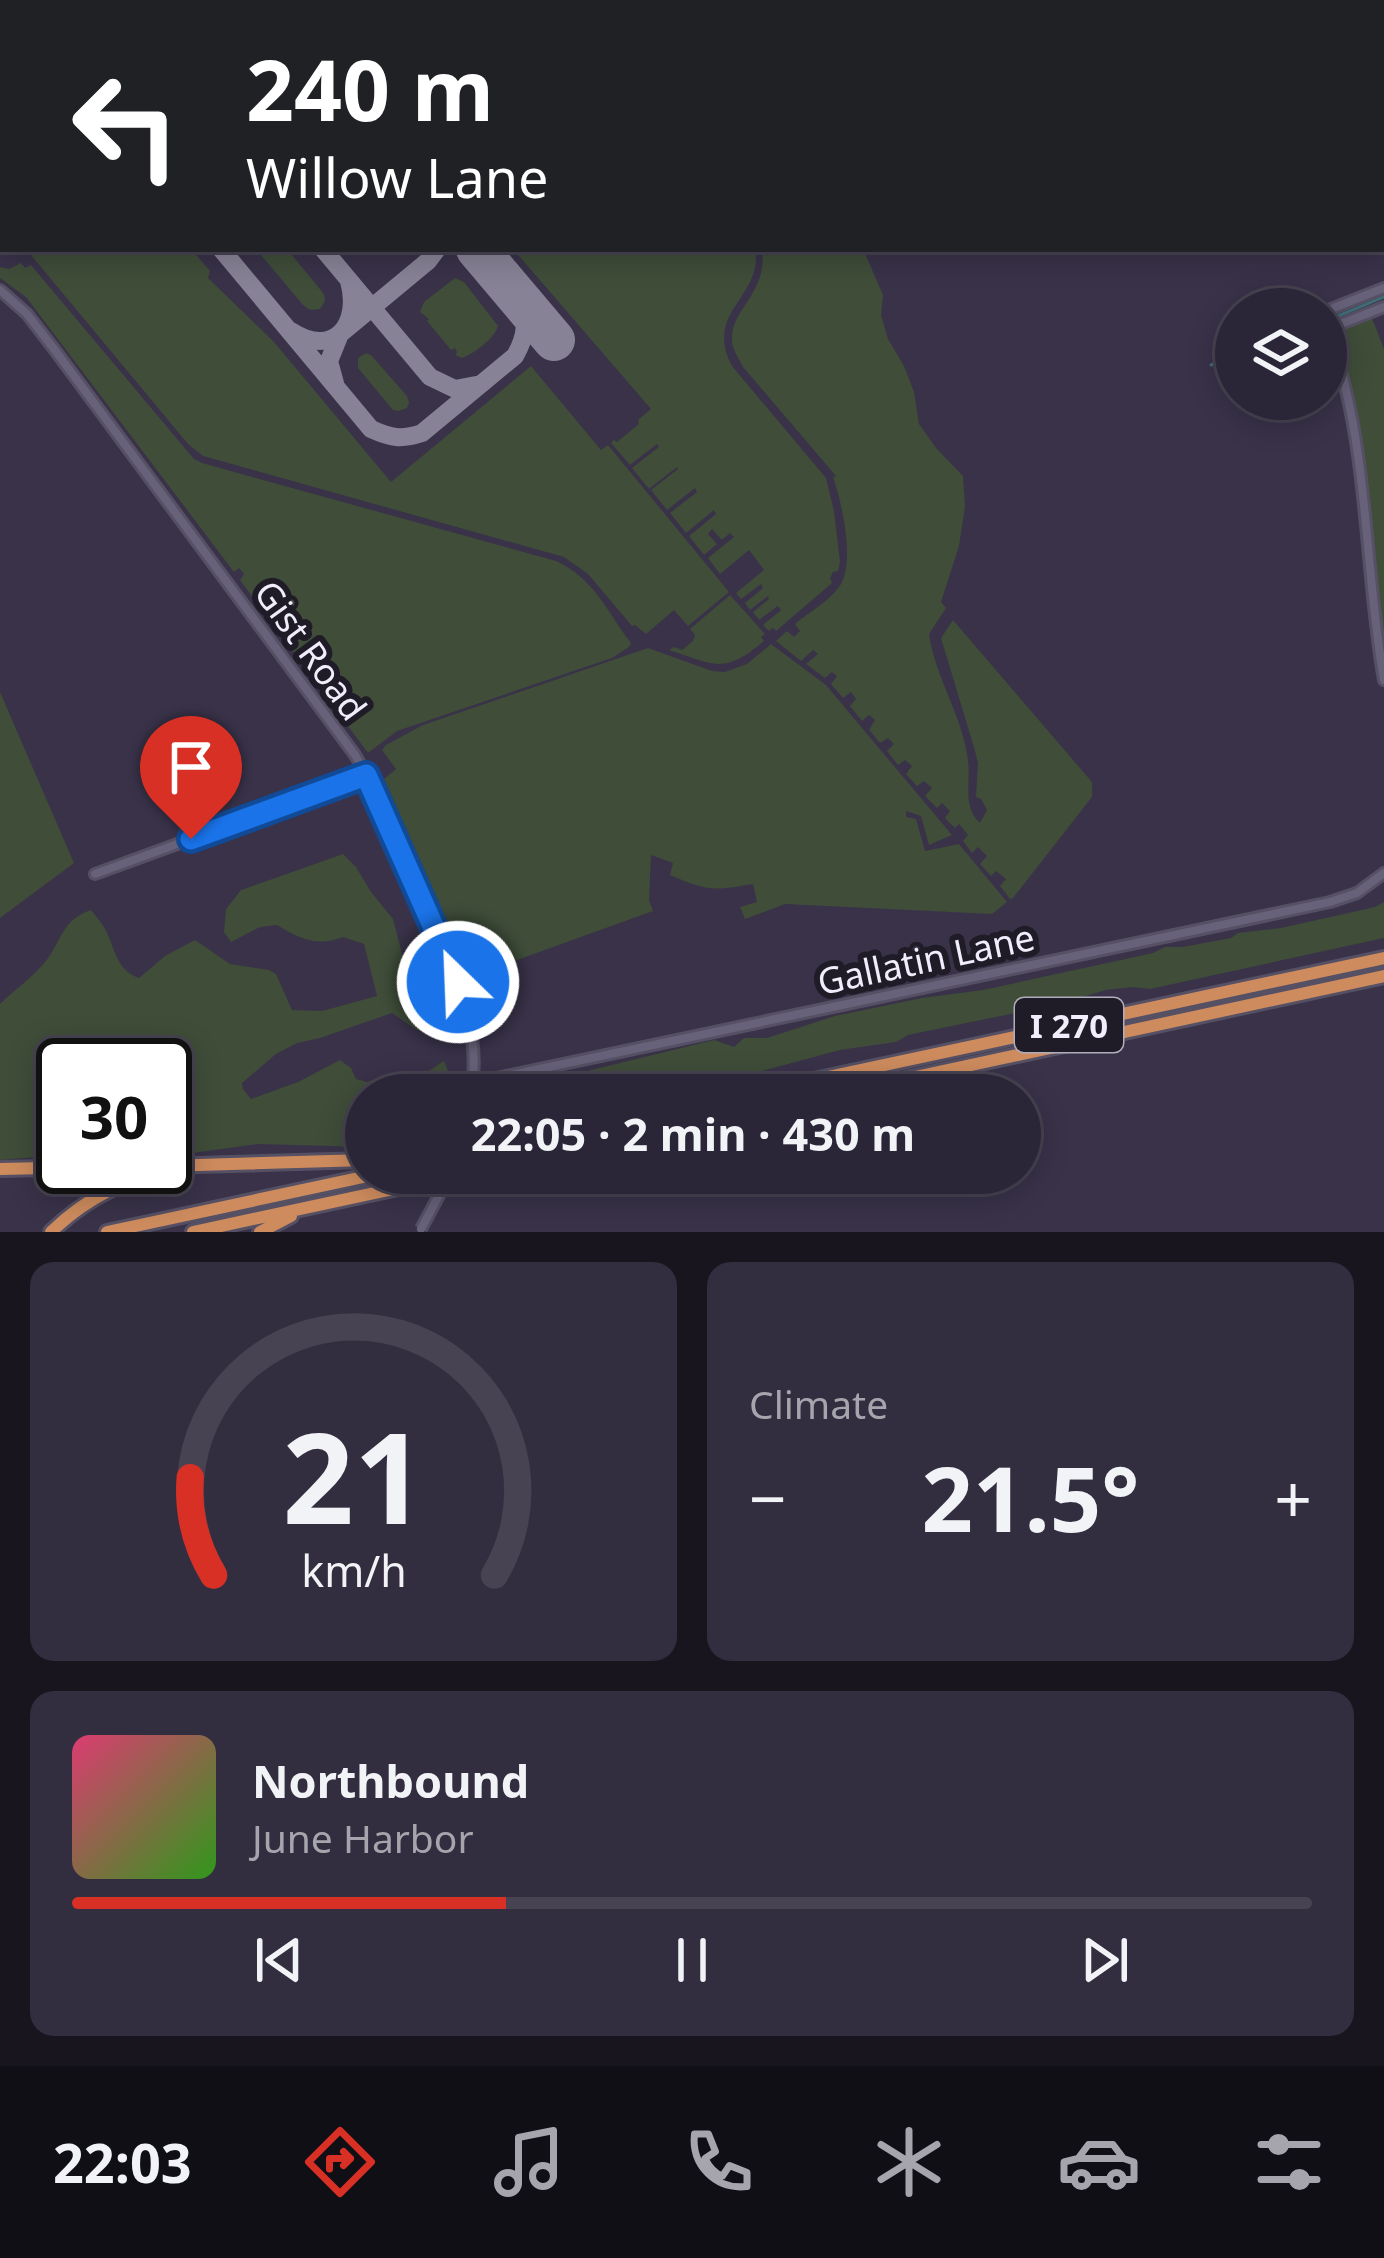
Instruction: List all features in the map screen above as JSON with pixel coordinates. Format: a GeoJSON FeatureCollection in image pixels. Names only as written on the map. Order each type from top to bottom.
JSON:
{"type":"FeatureCollection","features":[{"type":"Feature","properties":{"kind":"highway","name":"I 270"},"geometry":{"type":"LineString","coordinates":[[842,1074],[1384,958]]}},
{"type":"Feature","properties":{"kind":"highway","name":"I 270"},"geometry":{"type":"LineString","coordinates":[[929,1074],[1384,976]]}},
{"type":"Feature","properties":{"kind":"highway"},"geometry":{"type":"LineString","coordinates":[[192,1166],[345,1161]]}},
{"type":"Feature","properties":{"kind":"highway"},"geometry":{"type":"LineString","coordinates":[[51,1232],[76,1210],[116,1187],[196,1166]]}},
{"type":"Feature","properties":{"kind":"highway"},"geometry":{"type":"LineString","coordinates":[[0,1169],[36,1168]]}},
{"type":"Feature","properties":{"kind":"highway"},"geometry":{"type":"LineString","coordinates":[[107,1232],[345,1181]]}},
{"type":"Feature","properties":{"kind":"highway"},"geometry":{"type":"LineString","coordinates":[[194,1232],[370,1194]]}},
{"type":"Feature","properties":{"kind":"highway"},"geometry":{"type":"LineString","coordinates":[[260,1232],[310,1207]]}},
{"type":"Feature","properties":{"kind":"street"},"geometry":{"type":"LineString","coordinates":[[1347,303],[1384,288]]}},
{"type":"Feature","properties":{"kind":"street","name":"Gist Road"},"geometry":{"type":"LineString","coordinates":[[0,290],[27,314],[54,349],[355,755],[463,998],[473,1035],[473,1074]]}},
{"type":"Feature","properties":{"kind":"street"},"geometry":{"type":"LineString","coordinates":[[1347,320],[1384,307]]}},
{"type":"Feature","properties":{"kind":"street"},"geometry":{"type":"LineString","coordinates":[[1347,391],[1384,680]]}},
{"type":"Feature","properties":{"kind":"street"},"geometry":{"type":"LineString","coordinates":[[94,874],[366,775]]}},
{"type":"Feature","properties":{"kind":"street","name":"Gallatin Lane"},"geometry":{"type":"LineString","coordinates":[[516,1074],[1330,902],[1357,892],[1384,873]]}},
{"type":"Feature","properties":{"kind":"street"},"geometry":{"type":"LineString","coordinates":[[420,1231],[440,1194]]}},
{"type":"Feature","properties":{"kind":"green space"},"geometry":{"type":"Polygon","coordinates":[[[28,252],[194,252],[210,271],[208,278],[274,342],[391,482],[531,366],[601,450],[608,445],[729,592],[688,626],[674,610],[646,634],[632,626],[588,574],[564,557],[203,456],[28,252]]]}},
{"type":"Feature","properties":{"kind":"green space"},"geometry":{"type":"Polygon","coordinates":[[[259,252],[289,252],[324,294],[320,309],[303,305],[259,252]]]}},
{"type":"Feature","properties":{"kind":"green space"},"geometry":{"type":"Polygon","coordinates":[[[516,252],[755,252],[751,280],[729,317],[725,347],[732,366],[826,478],[840,562],[830,578],[832,583],[776,631],[763,625],[781,610],[778,606],[759,620],[753,612],[768,596],[750,610],[745,603],[763,588],[761,584],[741,599],[736,593],[764,570],[749,550],[720,574],[708,558],[734,537],[730,533],[722,540],[712,529],[708,534],[717,544],[704,555],[689,536],[716,514],[714,510],[686,533],[670,513],[697,492],[695,488],[667,510],[651,490],[677,467],[649,489],[632,468],[657,444],[630,465],[611,443],[639,424],[651,409],[516,252]]]}},
{"type":"Feature","properties":{"kind":"green space"},"geometry":{"type":"Polygon","coordinates":[[[762,252],[864,252],[883,295],[881,315],[888,339],[914,392],[919,424],[963,476],[965,507],[959,546],[941,602],[946,608],[929,634],[965,744],[974,816],[980,823],[987,810],[976,797],[978,763],[941,638],[953,620],[1092,782],[1092,797],[1013,898],[1000,886],[1006,879],[996,871],[991,876],[980,864],[987,856],[978,847],[972,853],[963,841],[968,835],[945,818],[950,811],[942,803],[937,808],[925,796],[932,788],[924,781],[917,786],[906,774],[912,766],[905,760],[898,765],[887,751],[894,744],[888,738],[880,743],[869,730],[875,720],[869,715],[862,721],[850,706],[856,699],[851,692],[843,698],[831,684],[837,676],[832,672],[825,678],[806,664],[818,654],[813,650],[801,661],[776,641],[787,631],[794,637],[800,631],[795,624],[839,587],[847,549],[836,476],[743,367],[733,347],[733,329],[762,265],[762,252]]]}},
{"type":"Feature","properties":{"kind":"green space"},"geometry":{"type":"Polygon","coordinates":[[[21,263],[25,268],[31,265],[194,459],[556,561],[591,587],[631,643],[629,647],[612,658],[397,731],[368,753],[240,580],[244,574],[239,568],[234,572],[26,297],[0,278],[0,267],[9,269],[21,263]]]}},
{"type":"Feature","properties":{"kind":"green space"},"geometry":{"type":"Polygon","coordinates":[[[455,278],[464,282],[498,326],[483,345],[462,358],[420,312],[424,302],[455,278]]]}},
{"type":"Feature","properties":{"kind":"green space"},"geometry":{"type":"Polygon","coordinates":[[[1370,313],[1384,349],[1384,680],[1355,428],[1347,399],[1347,322],[1370,313]]]}},
{"type":"Feature","properties":{"kind":"green space"},"geometry":{"type":"Polygon","coordinates":[[[366,353],[407,396],[407,408],[393,410],[358,368],[358,358],[366,353]]]}},
{"type":"Feature","properties":{"kind":"green space"},"geometry":{"type":"Polygon","coordinates":[[[730,595],[765,634],[764,641],[739,659],[719,664],[669,650],[682,650],[693,641],[690,629],[730,595]]]}},
{"type":"Feature","properties":{"kind":"green space"},"geometry":{"type":"Polygon","coordinates":[[[771,644],[826,685],[952,835],[929,845],[921,816],[906,811],[906,817],[916,819],[925,851],[959,844],[1007,902],[992,914],[785,904],[745,919],[740,907],[757,902],[753,884],[702,887],[670,875],[673,863],[651,855],[649,900],[653,911],[481,973],[472,969],[384,779],[396,769],[382,750],[386,745],[423,725],[648,648],[725,672],[747,664],[771,644]]]}},
{"type":"Feature","properties":{"kind":"green space"},"geometry":{"type":"Polygon","coordinates":[[[0,692],[74,863],[0,918],[0,692]]]}},
{"type":"Feature","properties":{"kind":"green space"},"geometry":{"type":"Polygon","coordinates":[[[343,854],[393,919],[415,1004],[429,1012],[449,1005],[444,1033],[417,1030],[392,1013],[297,1043],[242,1083],[251,1099],[340,1060],[354,1074],[345,1074],[345,1146],[257,1144],[192,1153],[192,1038],[36,1038],[36,1157],[0,1160],[0,1004],[40,968],[81,914],[91,910],[120,963],[139,978],[165,956],[195,940],[230,964],[276,974],[292,1010],[322,1011],[377,996],[364,944],[343,937],[308,940],[277,925],[260,927],[231,942],[224,932],[226,909],[241,890],[343,854]]]}},
{"type":"Feature","properties":{"kind":"green space"},"geometry":{"type":"Polygon","coordinates":[[[1384,902],[1384,938],[1150,989],[1106,990],[755,1073],[575,1074],[714,1040],[734,1047],[744,1038],[767,1038],[835,1016],[983,990],[1165,947],[1384,902]]]}},
{"type":"Feature","properties":{"kind":"green space"},"geometry":{"type":"Polygon","coordinates":[[[444,1061],[449,1074],[424,1074],[444,1061]]]}},
{"type":"Feature","properties":{"kind":"waterway"},"geometry":{"type":"LineString","coordinates":[[1347,312],[1384,297]]}},
{"type":"Feature","properties":{"kind":"waterway"},"geometry":{"type":"LineString","coordinates":[[1211,365],[1215,363]]}},
{"type":"Feature","properties":{"kind":"taxiway"},"geometry":{"type":"LineString","coordinates":[[224,252],[371,429],[390,436],[422,433],[515,356],[525,328],[520,300]]}},
{"type":"Feature","properties":{"kind":"taxiway"},"geometry":{"type":"LineString","coordinates":[[326,252],[430,377],[455,389],[476,385]]}},
{"type":"Feature","properties":{"kind":"taxiway"},"geometry":{"type":"LineString","coordinates":[[335,383],[329,361],[340,334],[435,252]]}},
{"type":"Feature","properties":{"kind":"taxiway"},"geometry":{"type":"LineString","coordinates":[[291,331],[320,341],[341,333],[351,311],[349,281]]}},
{"type":"Feature","properties":{"kind":"runway"},"geometry":{"type":"LineString","coordinates":[[480,252],[554,340]]}},
{"type":"Feature","properties":{"kind":"route"},"geometry":{"type":"LineString","coordinates":[[191,839],[366,775],[458,982]]}}]}
